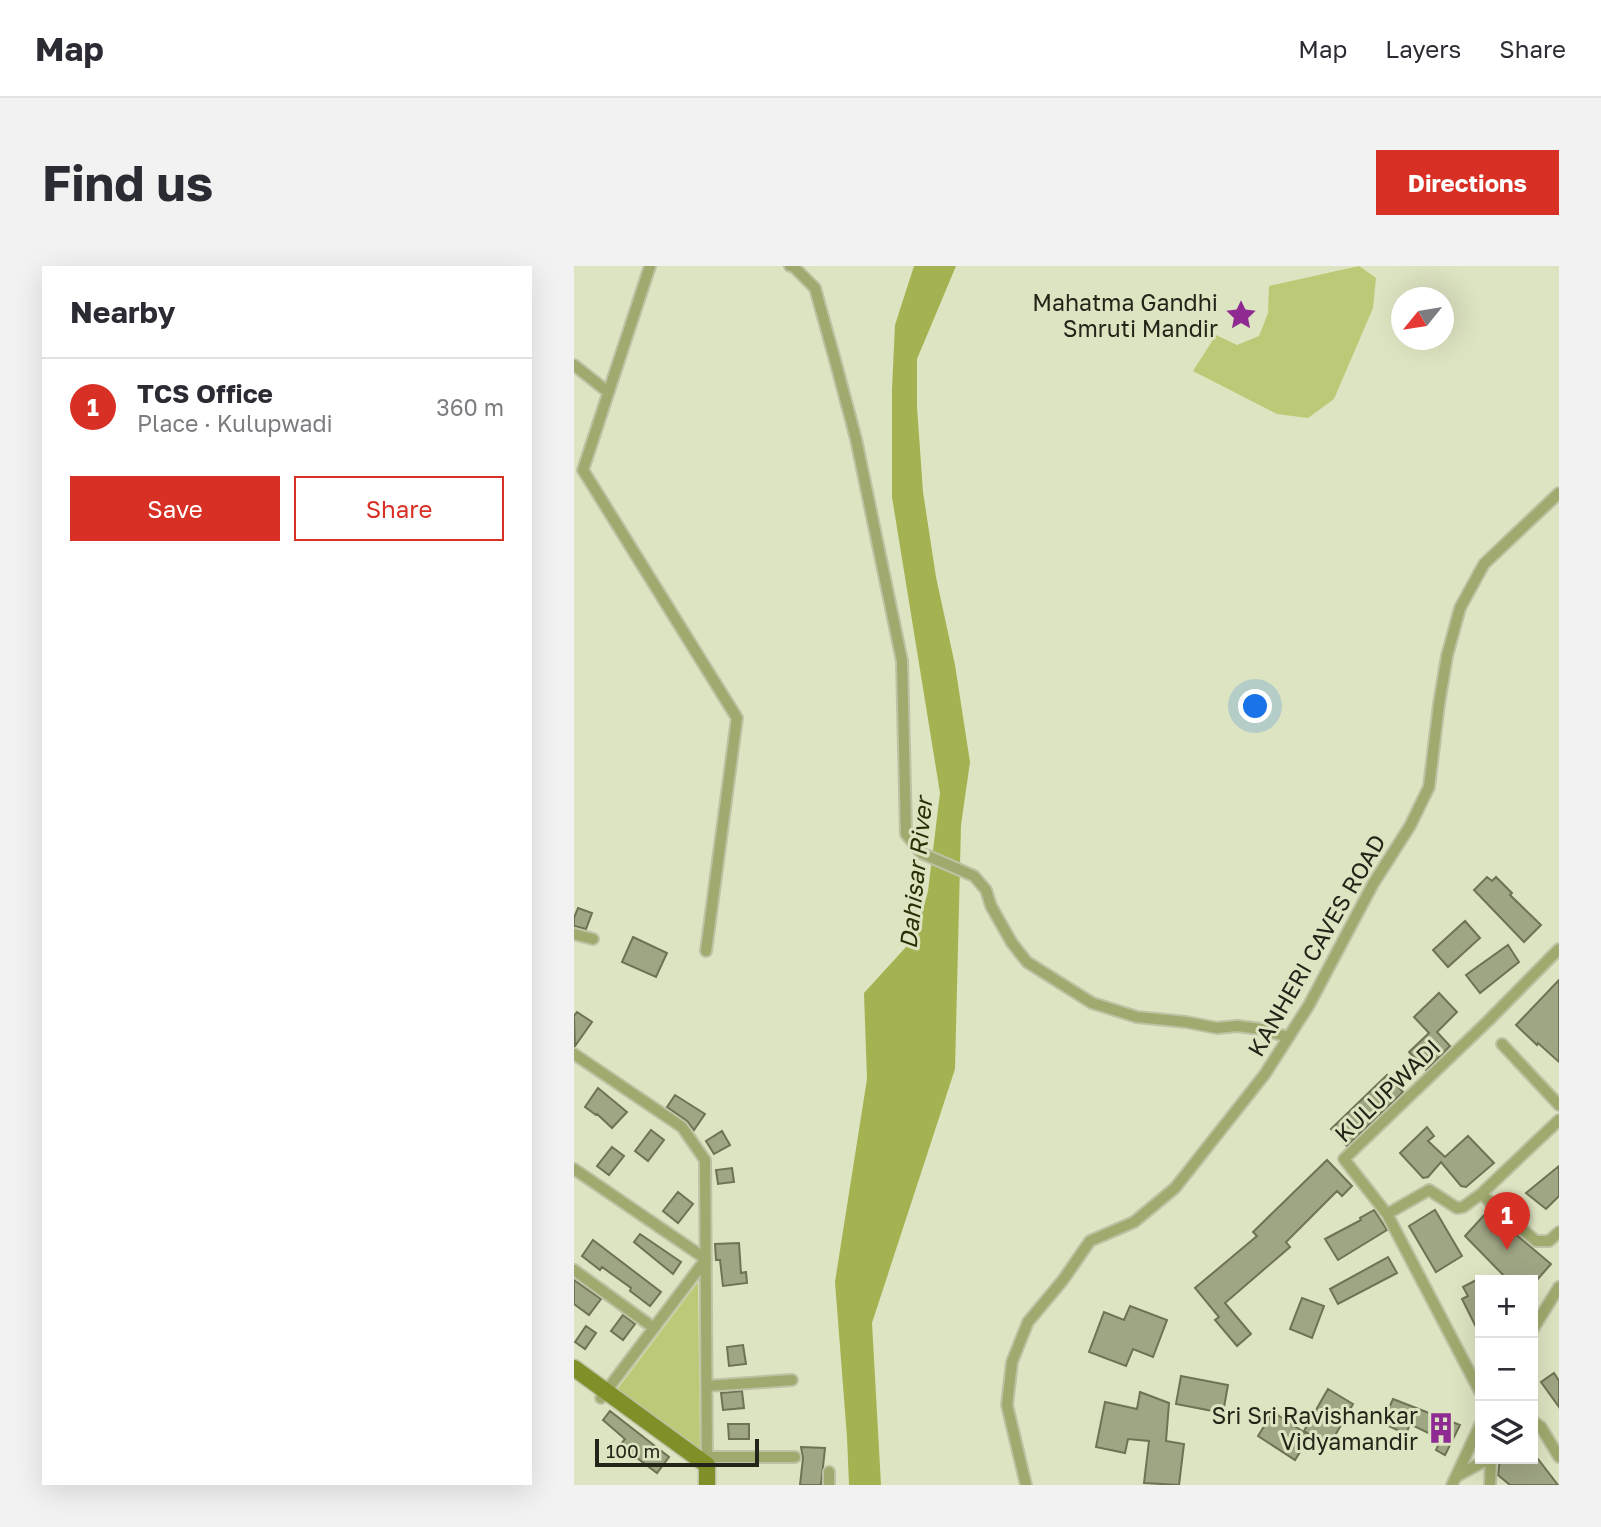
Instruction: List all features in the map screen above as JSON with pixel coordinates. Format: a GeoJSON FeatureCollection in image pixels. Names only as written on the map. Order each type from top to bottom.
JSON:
{"type":"FeatureCollection","features":[{"type":"Feature","properties":{"kind":"street"},"geometry":{"type":"LineString","coordinates":[[650,266],[583,470],[737,718],[706,951]]}},
{"type":"Feature","properties":{"kind":"street"},"geometry":{"type":"LineString","coordinates":[[790,266],[815,288],[856,439],[902,661],[906,834],[921,853],[974,876],[986,890],[991,906],[1012,943],[1027,962],[1092,1003],[1137,1017],[1217,1028],[1237,1026],[1261,1029],[1288,1037]]}},
{"type":"Feature","properties":{"kind":"street"},"geometry":{"type":"LineString","coordinates":[[574,365],[608,392]]}},
{"type":"Feature","properties":{"kind":"street","name":"KANHERI CAVES ROAD"},"geometry":{"type":"LineString","coordinates":[[1026,1485],[1007,1405],[1012,1362],[1027,1322],[1063,1280],[1090,1241],[1134,1222],[1175,1188],[1265,1074],[1308,1005],[1373,884],[1410,826],[1429,788],[1438,704],[1460,608],[1484,564],[1559,493]]}},
{"type":"Feature","properties":{"kind":"street"},"geometry":{"type":"LineString","coordinates":[[574,934],[593,939]]}},
{"type":"Feature","properties":{"kind":"street","name":"KULUPWADI"},"geometry":{"type":"LineString","coordinates":[[1475,1382],[1387,1214],[1344,1159],[1559,949]]}},
{"type":"Feature","properties":{"kind":"street"},"geometry":{"type":"LineString","coordinates":[[1502,1044],[1559,1105]]}},
{"type":"Feature","properties":{"kind":"street"},"geometry":{"type":"LineString","coordinates":[[574,1054],[682,1127],[705,1160],[707,1469]]}},
{"type":"Feature","properties":{"kind":"street"},"geometry":{"type":"LineString","coordinates":[[1387,1214],[1429,1190],[1457,1208],[1463,1207],[1481,1194],[1559,1120]]}},
{"type":"Feature","properties":{"kind":"street"},"geometry":{"type":"LineString","coordinates":[[574,1169],[706,1259]]}},
{"type":"Feature","properties":{"kind":"street"},"geometry":{"type":"LineString","coordinates":[[1481,1194],[1536,1241],[1549,1241],[1559,1232]]}},
{"type":"Feature","properties":{"kind":"street"},"geometry":{"type":"LineString","coordinates":[[604,1395],[706,1259]]}},
{"type":"Feature","properties":{"kind":"street"},"geometry":{"type":"LineString","coordinates":[[574,1270],[654,1328]]}},
{"type":"Feature","properties":{"kind":"street"},"geometry":{"type":"LineString","coordinates":[[1538,1321],[1559,1287]]}},
{"type":"Feature","properties":{"kind":"street"},"geometry":{"type":"LineString","coordinates":[[574,1368],[604,1395]]}},
{"type":"Feature","properties":{"kind":"street"},"geometry":{"type":"LineString","coordinates":[[574,1378],[604,1395],[707,1469],[795,1457]]}},
{"type":"Feature","properties":{"kind":"street"},"geometry":{"type":"LineString","coordinates":[[707,1386],[792,1380]]}},
{"type":"Feature","properties":{"kind":"street"},"geometry":{"type":"LineString","coordinates":[[1538,1425],[1559,1457]]}},
{"type":"Feature","properties":{"kind":"street"},"geometry":{"type":"LineString","coordinates":[[1455,1480],[1475,1436]]}},
{"type":"Feature","properties":{"kind":"street"},"geometry":{"type":"LineString","coordinates":[[1455,1480],[1482,1464]]}},
{"type":"Feature","properties":{"kind":"street"},"geometry":{"type":"LineString","coordinates":[[1490,1464],[1490,1485]]}},
{"type":"Feature","properties":{"kind":"street"},"geometry":{"type":"LineString","coordinates":[[829,1472],[829,1485]]}},
{"type":"Feature","properties":{"kind":"shaded area"},"geometry":{"type":"Polygon","coordinates":[[[914,266],[956,266],[917,359],[917,407],[923,492],[970,762],[961,825],[955,1069],[872,1323],[881,1485],[849,1485],[835,1282],[867,1079],[864,993],[916,936],[928,891],[940,793],[892,497],[895,325],[914,266]]]}},
{"type":"Feature","properties":{"kind":"shaded area"},"geometry":{"type":"Polygon","coordinates":[[[1359,266],[1376,278],[1373,308],[1334,399],[1308,418],[1277,414],[1193,371],[1216,335],[1237,345],[1259,336],[1268,313],[1269,286],[1359,266]]]}},
{"type":"Feature","properties":{"kind":"shaded area"},"geometry":{"type":"Polygon","coordinates":[[[698,1282],[700,1450],[616,1391],[698,1282]]]}},
{"type":"Feature","properties":{"kind":"building"},"geometry":{"type":"Polygon","coordinates":[[[1487,877],[1492,881],[1496,877],[1541,925],[1524,942],[1474,890],[1487,877]]]}},
{"type":"Feature","properties":{"kind":"building"},"geometry":{"type":"Polygon","coordinates":[[[578,908],[592,913],[586,929],[574,926],[578,908]]]}},
{"type":"Feature","properties":{"kind":"building"},"geometry":{"type":"Polygon","coordinates":[[[1465,921],[1480,938],[1448,967],[1433,950],[1465,921]]]}},
{"type":"Feature","properties":{"kind":"building"},"geometry":{"type":"Polygon","coordinates":[[[633,937],[667,953],[656,977],[622,962],[633,937]]]}},
{"type":"Feature","properties":{"kind":"building"},"geometry":{"type":"Polygon","coordinates":[[[1508,945],[1519,962],[1480,993],[1466,975],[1508,945]]]}},
{"type":"Feature","properties":{"kind":"building"},"geometry":{"type":"Polygon","coordinates":[[[1559,980],[1559,1062],[1516,1025],[1559,980]]]}},
{"type":"Feature","properties":{"kind":"building"},"geometry":{"type":"Polygon","coordinates":[[[1439,993],[1457,1012],[1437,1032],[1450,1046],[1426,1070],[1409,1052],[1429,1033],[1414,1017],[1439,993]]]}},
{"type":"Feature","properties":{"kind":"building"},"geometry":{"type":"Polygon","coordinates":[[[577,1012],[592,1022],[575,1046],[574,1016],[577,1012]]]}},
{"type":"Feature","properties":{"kind":"building"},"geometry":{"type":"Polygon","coordinates":[[[1387,1075],[1403,1092],[1347,1146],[1331,1129],[1387,1075]]]}},
{"type":"Feature","properties":{"kind":"building"},"geometry":{"type":"Polygon","coordinates":[[[598,1088],[627,1112],[612,1128],[585,1107],[598,1088]]]}},
{"type":"Feature","properties":{"kind":"building"},"geometry":{"type":"Polygon","coordinates":[[[675,1095],[705,1114],[694,1130],[687,1121],[667,1107],[675,1095]]]}},
{"type":"Feature","properties":{"kind":"building"},"geometry":{"type":"Polygon","coordinates":[[[1427,1127],[1434,1136],[1428,1141],[1445,1157],[1468,1136],[1494,1163],[1466,1187],[1461,1186],[1441,1162],[1428,1177],[1423,1178],[1400,1153],[1427,1127]]]}},
{"type":"Feature","properties":{"kind":"building"},"geometry":{"type":"Polygon","coordinates":[[[651,1130],[664,1140],[648,1161],[635,1151],[651,1130]]]}},
{"type":"Feature","properties":{"kind":"building"},"geometry":{"type":"Polygon","coordinates":[[[722,1131],[730,1145],[714,1154],[706,1141],[722,1131]]]}},
{"type":"Feature","properties":{"kind":"building"},"geometry":{"type":"Polygon","coordinates":[[[612,1147],[624,1156],[609,1175],[597,1166],[612,1147]]]}},
{"type":"Feature","properties":{"kind":"building"},"geometry":{"type":"Polygon","coordinates":[[[1327,1160],[1352,1186],[1342,1196],[1337,1191],[1286,1242],[1290,1247],[1225,1303],[1251,1334],[1237,1346],[1215,1320],[1219,1317],[1195,1288],[1257,1236],[1253,1232],[1327,1160]]]}},
{"type":"Feature","properties":{"kind":"building"},"geometry":{"type":"Polygon","coordinates":[[[1559,1166],[1559,1196],[1546,1209],[1526,1193],[1559,1166]]]}},
{"type":"Feature","properties":{"kind":"building"},"geometry":{"type":"Polygon","coordinates":[[[732,1168],[734,1182],[718,1184],[716,1170],[732,1168]]]}},
{"type":"Feature","properties":{"kind":"building"},"geometry":{"type":"Polygon","coordinates":[[[678,1192],[693,1204],[678,1223],[663,1211],[678,1192]]]}},
{"type":"Feature","properties":{"kind":"building"},"geometry":{"type":"Polygon","coordinates":[[[1374,1210],[1387,1230],[1338,1260],[1325,1239],[1374,1210]]]}},
{"type":"Feature","properties":{"kind":"building"},"geometry":{"type":"Polygon","coordinates":[[[1435,1210],[1462,1256],[1436,1272],[1409,1226],[1435,1210]]]}},
{"type":"Feature","properties":{"kind":"building"},"geometry":{"type":"Polygon","coordinates":[[[1488,1211],[1551,1264],[1538,1279],[1538,1275],[1503,1275],[1465,1236],[1488,1211]]]}},
{"type":"Feature","properties":{"kind":"building"},"geometry":{"type":"Polygon","coordinates":[[[640,1234],[681,1262],[673,1274],[634,1242],[640,1234]]]}},
{"type":"Feature","properties":{"kind":"building"},"geometry":{"type":"Polygon","coordinates":[[[593,1240],[661,1292],[650,1306],[630,1291],[631,1288],[582,1256],[593,1240]]]}},
{"type":"Feature","properties":{"kind":"building"},"geometry":{"type":"Polygon","coordinates":[[[739,1243],[741,1273],[746,1272],[747,1283],[723,1286],[715,1244],[739,1243]]]}},
{"type":"Feature","properties":{"kind":"building"},"geometry":{"type":"Polygon","coordinates":[[[1388,1257],[1397,1273],[1338,1304],[1330,1289],[1388,1257]]]}},
{"type":"Feature","properties":{"kind":"building"},"geometry":{"type":"Polygon","coordinates":[[[574,1280],[601,1299],[589,1315],[574,1304],[574,1280]]]}},
{"type":"Feature","properties":{"kind":"building"},"geometry":{"type":"Polygon","coordinates":[[[1475,1281],[1475,1325],[1462,1299],[1468,1296],[1463,1287],[1475,1281]]]}},
{"type":"Feature","properties":{"kind":"building"},"geometry":{"type":"Polygon","coordinates":[[[1302,1298],[1324,1306],[1312,1338],[1290,1329],[1302,1298]]]}},
{"type":"Feature","properties":{"kind":"building"},"geometry":{"type":"Polygon","coordinates":[[[1130,1306],[1167,1320],[1153,1357],[1133,1349],[1126,1366],[1089,1352],[1104,1312],[1124,1320],[1130,1306]]]}},
{"type":"Feature","properties":{"kind":"building"},"geometry":{"type":"Polygon","coordinates":[[[623,1315],[635,1324],[623,1340],[611,1331],[623,1315]]]}},
{"type":"Feature","properties":{"kind":"building"},"geometry":{"type":"Polygon","coordinates":[[[586,1326],[596,1333],[585,1349],[575,1342],[586,1326]]]}},
{"type":"Feature","properties":{"kind":"building"},"geometry":{"type":"Polygon","coordinates":[[[743,1345],[746,1364],[729,1366],[727,1347],[743,1345]]]}},
{"type":"Feature","properties":{"kind":"building"},"geometry":{"type":"Polygon","coordinates":[[[1554,1373],[1559,1381],[1559,1407],[1541,1382],[1554,1373]]]}},
{"type":"Feature","properties":{"kind":"building"},"geometry":{"type":"Polygon","coordinates":[[[1181,1376],[1228,1385],[1223,1413],[1176,1404],[1181,1376]]]}},
{"type":"Feature","properties":{"kind":"building"},"geometry":{"type":"Polygon","coordinates":[[[1328,1389],[1353,1404],[1329,1446],[1304,1431],[1328,1389]]]}},
{"type":"Feature","properties":{"kind":"building"},"geometry":{"type":"Polygon","coordinates":[[[742,1391],[744,1408],[723,1410],[721,1393],[742,1391]]]}},
{"type":"Feature","properties":{"kind":"building"},"geometry":{"type":"Polygon","coordinates":[[[1140,1392],[1169,1403],[1166,1441],[1184,1444],[1179,1485],[1144,1483],[1149,1441],[1128,1439],[1125,1453],[1096,1447],[1105,1402],[1137,1409],[1140,1392]]]}},
{"type":"Feature","properties":{"kind":"building","name":"Sri Sri Ravishankar Vidyamandir"},"geometry":{"type":"Polygon","coordinates":[[[1393,1399],[1460,1425],[1445,1455],[1436,1450],[1441,1439],[1410,1424],[1406,1434],[1382,1423],[1393,1399]]]}},
{"type":"Feature","properties":{"kind":"building"},"geometry":{"type":"Polygon","coordinates":[[[610,1411],[669,1457],[657,1473],[620,1445],[625,1439],[603,1420],[610,1411]]]}},
{"type":"Feature","properties":{"kind":"building"},"geometry":{"type":"Polygon","coordinates":[[[1273,1412],[1310,1436],[1295,1460],[1258,1436],[1273,1412]]]}},
{"type":"Feature","properties":{"kind":"building"},"geometry":{"type":"Polygon","coordinates":[[[728,1424],[749,1424],[749,1439],[729,1439],[728,1424]]]}},
{"type":"Feature","properties":{"kind":"building"},"geometry":{"type":"Polygon","coordinates":[[[801,1447],[825,1448],[821,1485],[800,1485],[803,1458],[801,1447]]]}},
{"type":"Feature","properties":{"kind":"building"},"geometry":{"type":"Polygon","coordinates":[[[1538,1459],[1558,1485],[1510,1485],[1498,1475],[1499,1464],[1538,1464],[1538,1459]]]}},
{"type":"Feature","properties":{"kind":"place","name":"Mahatma Gandhi Smruti Mandir"},"geometry":{"type":"Point","coordinates":[1241,315]}},
{"type":"Feature","properties":{"kind":"place","name":"TCS Office"},"geometry":{"type":"Point","coordinates":[1507,1250]}},
{"type":"Feature","properties":{"kind":"place","name":"Sri Sri Ravishankar Vidyamandir"},"geometry":{"type":"Point","coordinates":[1441,1428]}},
{"type":"Feature","properties":{"kind":"water label","name":"Dahisar River"},"geometry":{"type":"Point","coordinates":[915,873]}}]}
